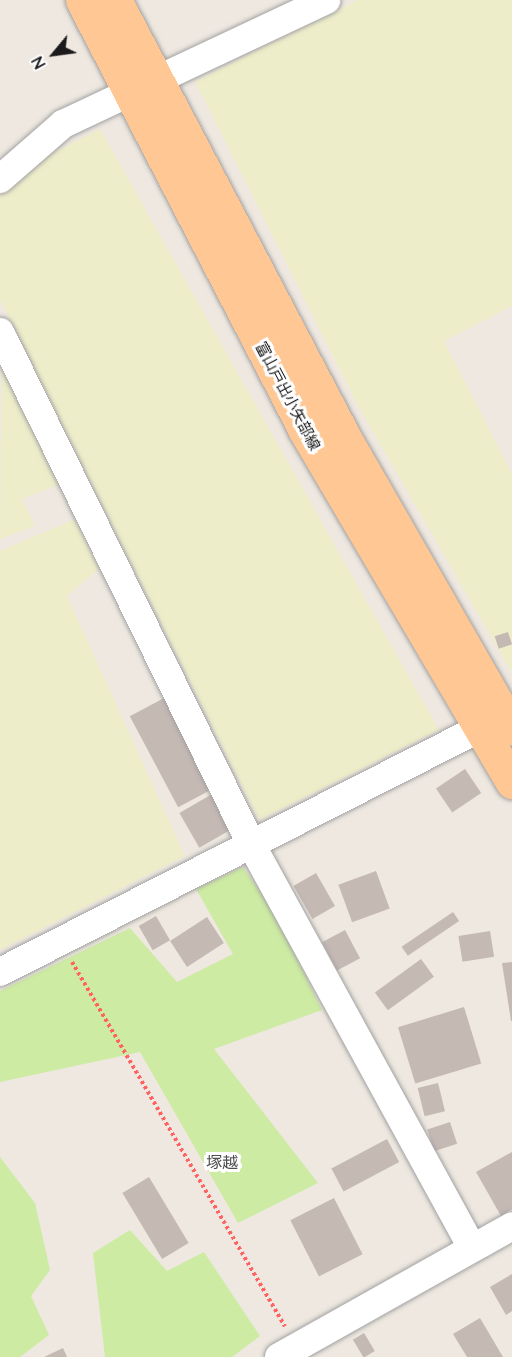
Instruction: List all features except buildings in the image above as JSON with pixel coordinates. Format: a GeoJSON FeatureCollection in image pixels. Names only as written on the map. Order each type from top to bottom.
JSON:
{"type":"FeatureCollection","features":[{"type":"Feature","properties":{"kind":"main road","name":"富山戸出小矢部線"},"geometry":{"type":"LineString","coordinates":[[82,0],[142,90],[304,429],[502,722],[512,782]]}},
{"type":"Feature","properties":{"kind":"main road","name":"富山戸出小矢部線"},"geometry":{"type":"LineString","coordinates":[[115,0],[142,90]]}},
{"type":"Feature","properties":{"kind":"street"},"geometry":{"type":"LineString","coordinates":[[0,179],[63,124],[142,90],[326,0]]}},
{"type":"Feature","properties":{"kind":"street"},"geometry":{"type":"LineString","coordinates":[[4,350],[251,844],[472,1248]]}},
{"type":"Feature","properties":{"kind":"street"},"geometry":{"type":"LineString","coordinates":[[0,972],[251,844],[502,722]]}},
{"type":"Feature","properties":{"kind":"street"},"geometry":{"type":"LineString","coordinates":[[304,1350],[512,1226]]}},
{"type":"Feature","properties":{"kind":"path"},"geometry":{"type":"LineString","coordinates":[[61,942],[304,1350]]}},
{"type":"Feature","properties":{"kind":"green space"},"geometry":{"type":"Polygon","coordinates":[[[357,0],[512,0],[512,306],[444,341],[512,474],[512,673],[357,404],[195,81],[357,0]]]}},
{"type":"Feature","properties":{"kind":"green space"},"geometry":{"type":"Polygon","coordinates":[[[100,129],[439,730],[259,820],[0,300],[0,196],[33,163],[100,129]]]}},
{"type":"Feature","properties":{"kind":"green space"},"geometry":{"type":"Polygon","coordinates":[[[2,369],[12,375],[65,482],[22,499],[35,526],[0,539],[2,369]]]}},
{"type":"Feature","properties":{"kind":"green space"},"geometry":{"type":"Polygon","coordinates":[[[75,519],[99,569],[67,596],[185,856],[0,950],[0,551],[75,519]]]}},
{"type":"Feature","properties":{"kind":"green space"},"geometry":{"type":"Polygon","coordinates":[[[243,867],[275,913],[322,1010],[214,1049],[318,1183],[238,1223],[140,1052],[0,1082],[0,991],[130,928],[177,982],[233,954],[196,889],[243,867]]]}},
{"type":"Feature","properties":{"kind":"green space"},"geometry":{"type":"Polygon","coordinates":[[[0,1157],[35,1203],[50,1270],[31,1296],[49,1335],[20,1357],[0,1357],[0,1157]]]}},
{"type":"Feature","properties":{"kind":"green space"},"geometry":{"type":"Polygon","coordinates":[[[130,1230],[167,1271],[204,1252],[260,1336],[232,1357],[105,1357],[93,1253],[130,1230]]]}},
{"type":"Feature","properties":{"kind":"district","name":"塚越"},"geometry":{"type":"Point","coordinates":[222,1162]}}]}
